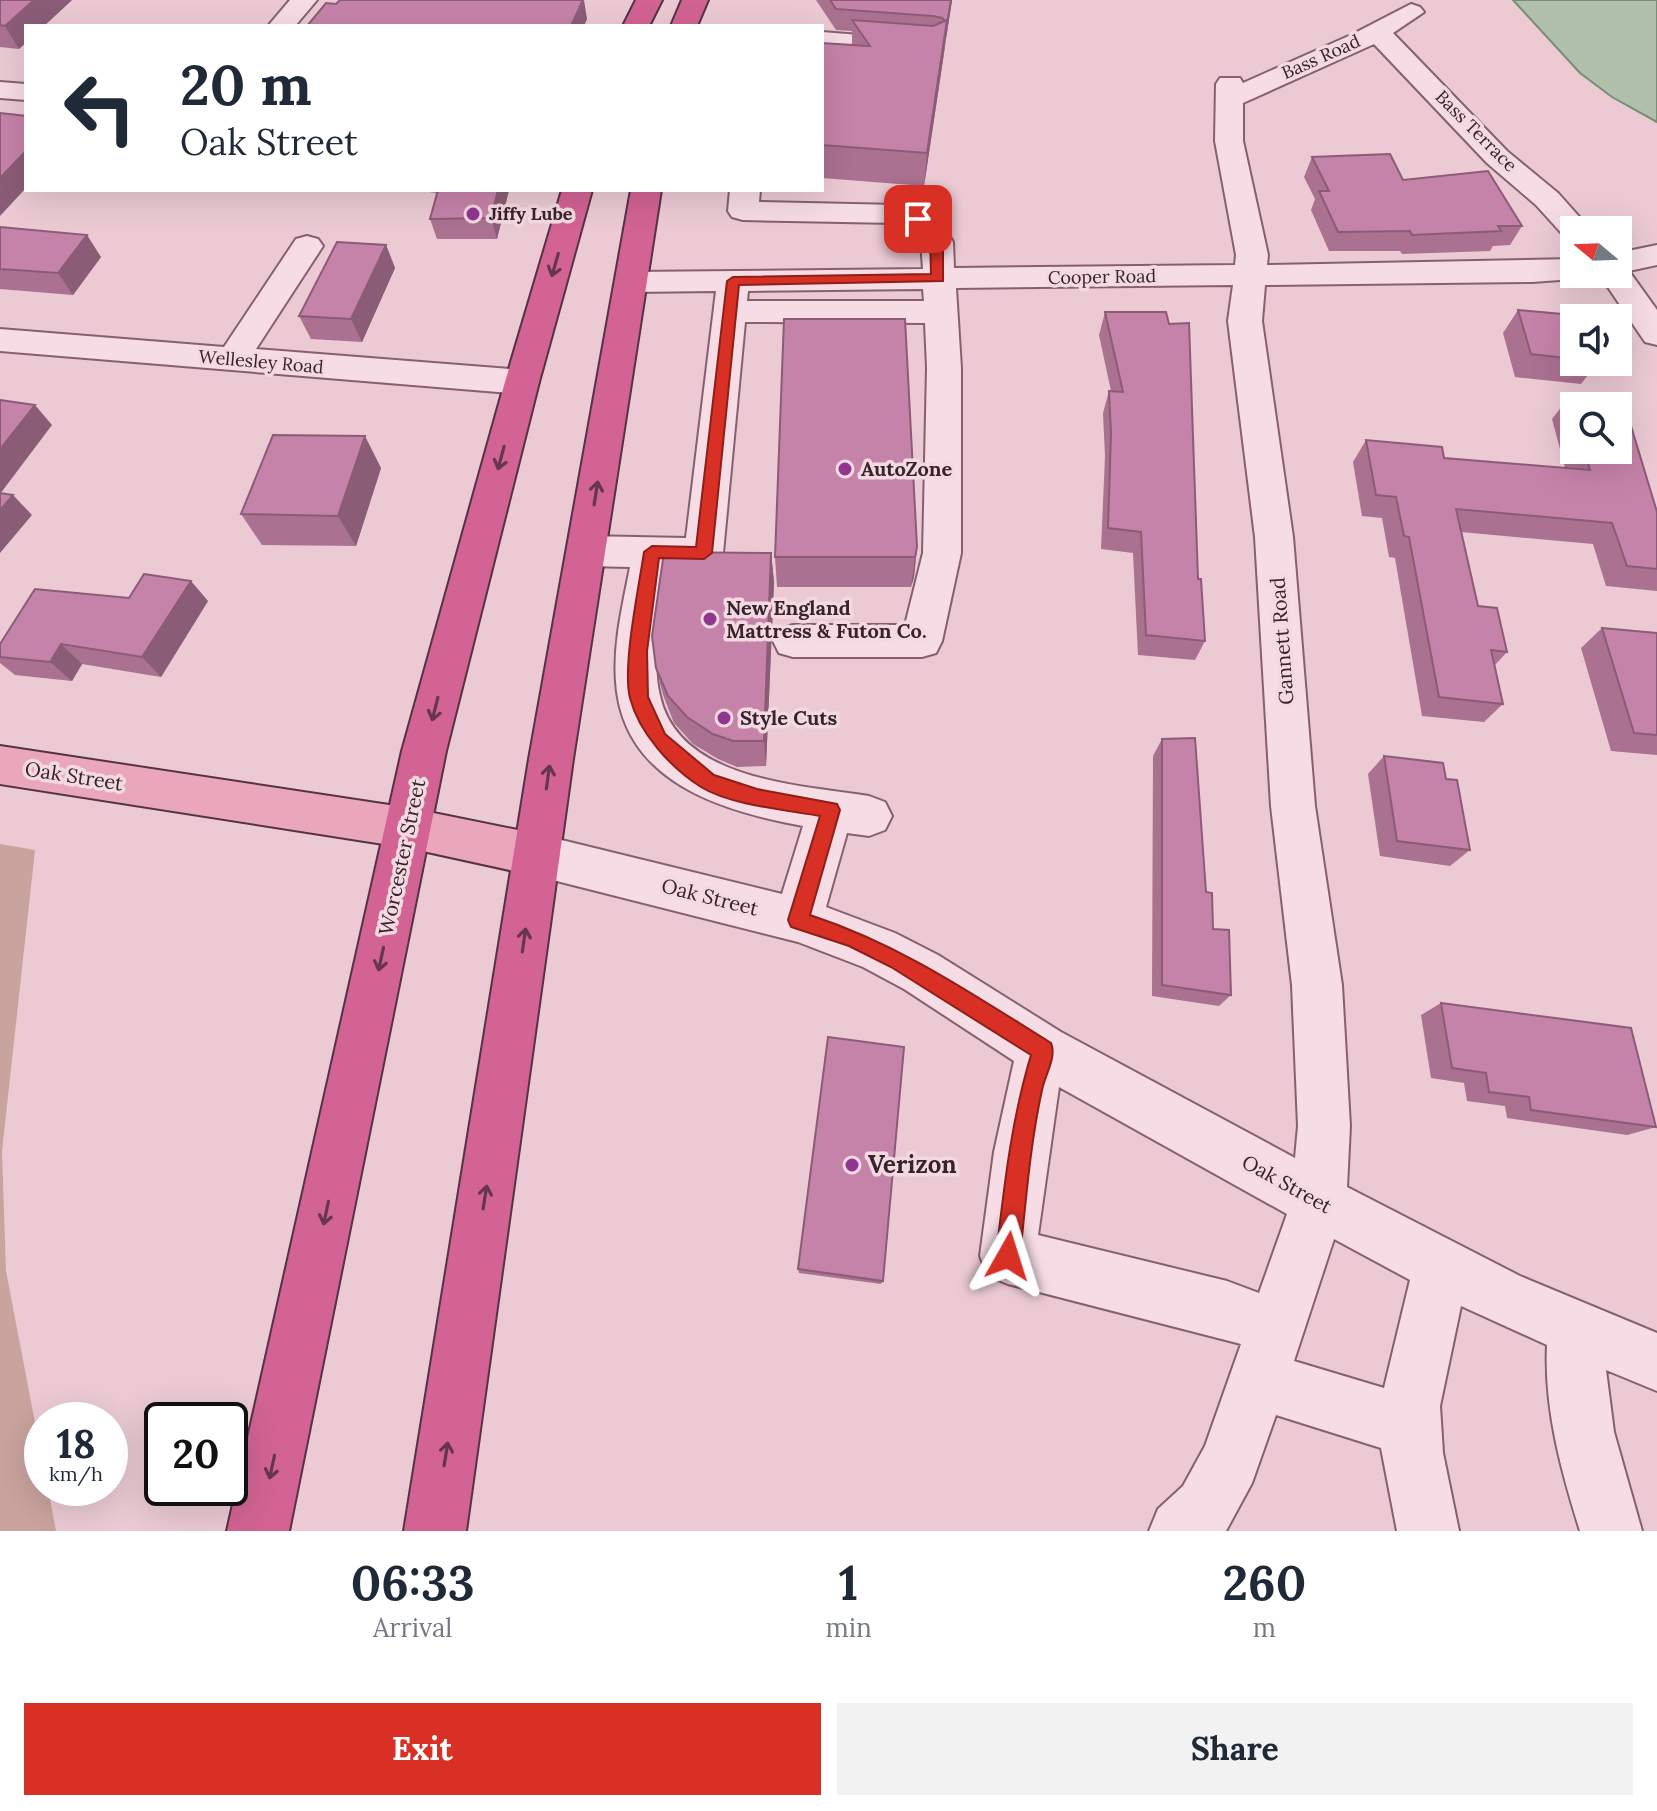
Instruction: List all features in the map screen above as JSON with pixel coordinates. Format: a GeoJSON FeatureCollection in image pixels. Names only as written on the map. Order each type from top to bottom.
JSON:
{"type":"FeatureCollection","features":[{"type":"Feature","properties":{"kind":"highway"},"geometry":{"type":"LineString","coordinates":[[637,24],[649,0]]}},
{"type":"Feature","properties":{"kind":"highway"},"geometry":{"type":"LineString","coordinates":[[685,24],[695,0]]}},
{"type":"Feature","properties":{"kind":"highway","name":"Worcester Street"},"geometry":{"type":"LineString","coordinates":[[258,1531],[441,681],[576,192]]}},
{"type":"Feature","properties":{"kind":"highway"},"geometry":{"type":"LineString","coordinates":[[435,1531],[537,855],[646,192]]}},
{"type":"Feature","properties":{"kind":"main road","name":"Oak Street"},"geometry":{"type":"LineString","coordinates":[[0,765],[409,828],[537,855]]}},
{"type":"Feature","properties":{"kind":"street"},"geometry":{"type":"LineString","coordinates":[[283,24],[304,0]]}},
{"type":"Feature","properties":{"kind":"street","name":"Bass Road"},"geometry":{"type":"LineString","coordinates":[[1230,91],[1377,32],[1411,12]]}},
{"type":"Feature","properties":{"kind":"street","name":"Bass Terrace"},"geometry":{"type":"LineString","coordinates":[[1377,32],[1497,157],[1563,216]]}},
{"type":"Feature","properties":{"kind":"street"},"geometry":{"type":"LineString","coordinates":[[824,40],[931,48]]}},
{"type":"Feature","properties":{"kind":"street"},"geometry":{"type":"LineString","coordinates":[[0,90],[24,92]]}},
{"type":"Feature","properties":{"kind":"street","name":"Gannett Road"},"geometry":{"type":"LineString","coordinates":[[1202,1523],[1230,1461],[1319,1201],[1324,1126],[1320,1024],[1293,806],[1270,499],[1245,321],[1250,244],[1229,141],[1230,91]]}},
{"type":"Feature","properties":{"kind":"street"},"geometry":{"type":"LineString","coordinates":[[745,192],[743,211],[898,214],[918,219],[936,236],[944,368],[942,553],[922,641],[793,641]]}},
{"type":"Feature","properties":{"kind":"street"},"geometry":{"type":"LineString","coordinates":[[232,360],[307,246]]}},
{"type":"Feature","properties":{"kind":"street"},"geometry":{"type":"LineString","coordinates":[[1632,260],[1657,255]]}},
{"type":"Feature","properties":{"kind":"street","name":"Cooper Road"},"geometry":{"type":"LineString","coordinates":[[732,296],[939,295],[1249,275],[1560,269]]}},
{"type":"Feature","properties":{"kind":"street"},"geometry":{"type":"LineString","coordinates":[[586,551],[704,553],[732,296],[631,282]]}},
{"type":"Feature","properties":{"kind":"street"},"geometry":{"type":"LineString","coordinates":[[1625,288],[1657,334]]}},
{"type":"Feature","properties":{"kind":"street","name":"Wellesley Road"},"geometry":{"type":"LineString","coordinates":[[0,340],[522,382]]}},
{"type":"Feature","properties":{"kind":"street"},"geometry":{"type":"LineString","coordinates":[[652,552],[638,683],[643,711],[659,739],[695,773],[723,788],[850,813],[798,920]]}},
{"type":"Feature","properties":{"kind":"street","name":"Oak Street"},"geometry":{"type":"LineString","coordinates":[[537,855],[798,920],[853,938],[899,960],[1043,1050],[1441,1266],[1577,1331],[1657,1362]]}},
{"type":"Feature","properties":{"kind":"street"},"geometry":{"type":"LineString","coordinates":[[1043,1050],[1019,1154],[1008,1256],[1227,1310],[1268,1354],[1409,1426]]}},
{"type":"Feature","properties":{"kind":"street"},"geometry":{"type":"LineString","coordinates":[[1428,1531],[1412,1463],[1409,1426],[1410,1406],[1441,1266]]}},
{"type":"Feature","properties":{"kind":"street"},"geometry":{"type":"LineString","coordinates":[[1577,1331],[1576,1392],[1580,1426],[1611,1531]]}},
{"type":"Feature","properties":{"kind":"shaded area"},"geometry":{"type":"Polygon","coordinates":[[[1513,0],[1657,0],[1657,122],[1612,97],[1580,73],[1513,0]]]}},
{"type":"Feature","properties":{"kind":"shaded area"},"geometry":{"type":"Polygon","coordinates":[[[0,844],[35,850],[2,1151],[6,1271],[31,1402],[24,1402],[24,1506],[51,1506],[56,1531],[0,1531],[0,844]]]}},
{"type":"Feature","properties":{"kind":"building"},"geometry":{"type":"Polygon","coordinates":[[[0,0],[34,0],[5,26],[0,25],[0,0]]]}},
{"type":"Feature","properties":{"kind":"building"},"geometry":{"type":"Polygon","coordinates":[[[340,0],[583,0],[572,24],[309,24],[326,3],[336,4],[340,0]]]}},
{"type":"Feature","properties":{"kind":"building"},"geometry":{"type":"Polygon","coordinates":[[[830,0],[951,0],[947,24],[947,20],[933,16],[836,9],[830,0]]]}},
{"type":"Feature","properties":{"kind":"building"},"geometry":{"type":"Polygon","coordinates":[[[852,20],[933,26],[947,20],[927,153],[824,145],[824,43],[870,46],[852,20]]]}},
{"type":"Feature","properties":{"kind":"building"},"geometry":{"type":"Polygon","coordinates":[[[0,113],[24,116],[24,153],[0,178],[0,113]]]}},
{"type":"Feature","properties":{"kind":"building"},"geometry":{"type":"Polygon","coordinates":[[[1390,154],[1403,180],[1488,171],[1522,226],[1498,226],[1501,231],[1412,235],[1410,231],[1338,232],[1319,191],[1329,191],[1312,157],[1390,154]]]}},
{"type":"Feature","properties":{"kind":"building"},"geometry":{"type":"Polygon","coordinates":[[[437,192],[498,192],[491,218],[430,219],[437,192]]]}},
{"type":"Feature","properties":{"kind":"building"},"geometry":{"type":"Polygon","coordinates":[[[0,227],[87,235],[58,273],[0,269],[0,227]]]}},
{"type":"Feature","properties":{"kind":"building"},"geometry":{"type":"Polygon","coordinates":[[[337,242],[386,245],[351,319],[299,316],[337,242]]]}},
{"type":"Feature","properties":{"kind":"building"},"geometry":{"type":"Polygon","coordinates":[[[1518,310],[1560,314],[1560,357],[1531,354],[1518,310]]]}},
{"type":"Feature","properties":{"kind":"building"},"geometry":{"type":"Polygon","coordinates":[[[1105,312],[1166,312],[1169,324],[1189,323],[1198,579],[1201,579],[1205,641],[1146,635],[1141,532],[1108,528],[1109,391],[1123,392],[1105,312]]]}},
{"type":"Feature","properties":{"kind":"building","name":"AutoZone"},"geometry":{"type":"Polygon","coordinates":[[[784,319],[905,319],[917,547],[915,557],[775,557],[784,319]]]}},
{"type":"Feature","properties":{"kind":"building"},"geometry":{"type":"Polygon","coordinates":[[[0,400],[35,405],[0,449],[0,400]]]}},
{"type":"Feature","properties":{"kind":"building"},"geometry":{"type":"Polygon","coordinates":[[[1632,429],[1657,512],[1657,569],[1627,566],[1612,523],[1456,509],[1478,606],[1497,608],[1507,652],[1491,650],[1503,704],[1439,697],[1409,537],[1404,536],[1396,497],[1376,495],[1366,440],[1442,447],[1444,458],[1590,470],[1588,464],[1632,464],[1632,429]]]}},
{"type":"Feature","properties":{"kind":"building"},"geometry":{"type":"Polygon","coordinates":[[[273,435],[365,436],[338,516],[241,514],[273,435]]]}},
{"type":"Feature","properties":{"kind":"building"},"geometry":{"type":"Polygon","coordinates":[[[0,493],[13,495],[0,510],[0,493]]]}},
{"type":"Feature","properties":{"kind":"building"},"geometry":{"type":"Polygon","coordinates":[[[664,552],[771,553],[764,741],[733,741],[713,734],[687,717],[668,696],[656,668],[652,636],[664,552]]]}},
{"type":"Feature","properties":{"kind":"building"},"geometry":{"type":"Polygon","coordinates":[[[144,574],[191,581],[142,657],[61,644],[50,662],[0,657],[0,644],[35,589],[129,598],[144,574]]]}},
{"type":"Feature","properties":{"kind":"building"},"geometry":{"type":"Polygon","coordinates":[[[1602,628],[1657,633],[1657,735],[1634,733],[1602,628]]]}},
{"type":"Feature","properties":{"kind":"building"},"geometry":{"type":"Polygon","coordinates":[[[1195,738],[1206,892],[1212,893],[1213,929],[1229,930],[1231,995],[1162,985],[1162,739],[1195,738]]]}},
{"type":"Feature","properties":{"kind":"building"},"geometry":{"type":"Polygon","coordinates":[[[1384,756],[1443,763],[1446,779],[1457,780],[1470,850],[1397,841],[1384,756]]]}},
{"type":"Feature","properties":{"kind":"building"},"geometry":{"type":"Polygon","coordinates":[[[1441,1003],[1631,1028],[1656,1127],[1531,1110],[1529,1097],[1489,1092],[1486,1073],[1452,1068],[1441,1003]]]}},
{"type":"Feature","properties":{"kind":"building","name":"Verizon"},"geometry":{"type":"Polygon","coordinates":[[[828,1037],[904,1047],[883,1281],[798,1269],[828,1037]]]}},
{"type":"Feature","properties":{"kind":"place","name":"Jiffy Lube"},"geometry":{"type":"Point","coordinates":[473,214]}},
{"type":"Feature","properties":{"kind":"place","name":"AutoZone"},"geometry":{"type":"Point","coordinates":[845,469]}},
{"type":"Feature","properties":{"kind":"place","name":"New England Mattress & Futon Co."},"geometry":{"type":"Point","coordinates":[710,619]}},
{"type":"Feature","properties":{"kind":"place","name":"Style Cuts"},"geometry":{"type":"Point","coordinates":[724,718]}},
{"type":"Feature","properties":{"kind":"place","name":"Verizon"},"geometry":{"type":"Point","coordinates":[852,1165]}},
{"type":"Feature","properties":{"kind":"route"},"geometry":{"type":"LineString","coordinates":[[918,219],[927,224],[936,236],[938,278],[733,281],[704,553],[652,552],[639,651],[639,697],[650,726],[659,739],[708,781],[757,798],[831,810],[798,920],[853,938],[899,960],[1043,1050],[1019,1154],[1008,1256]]}}]}
